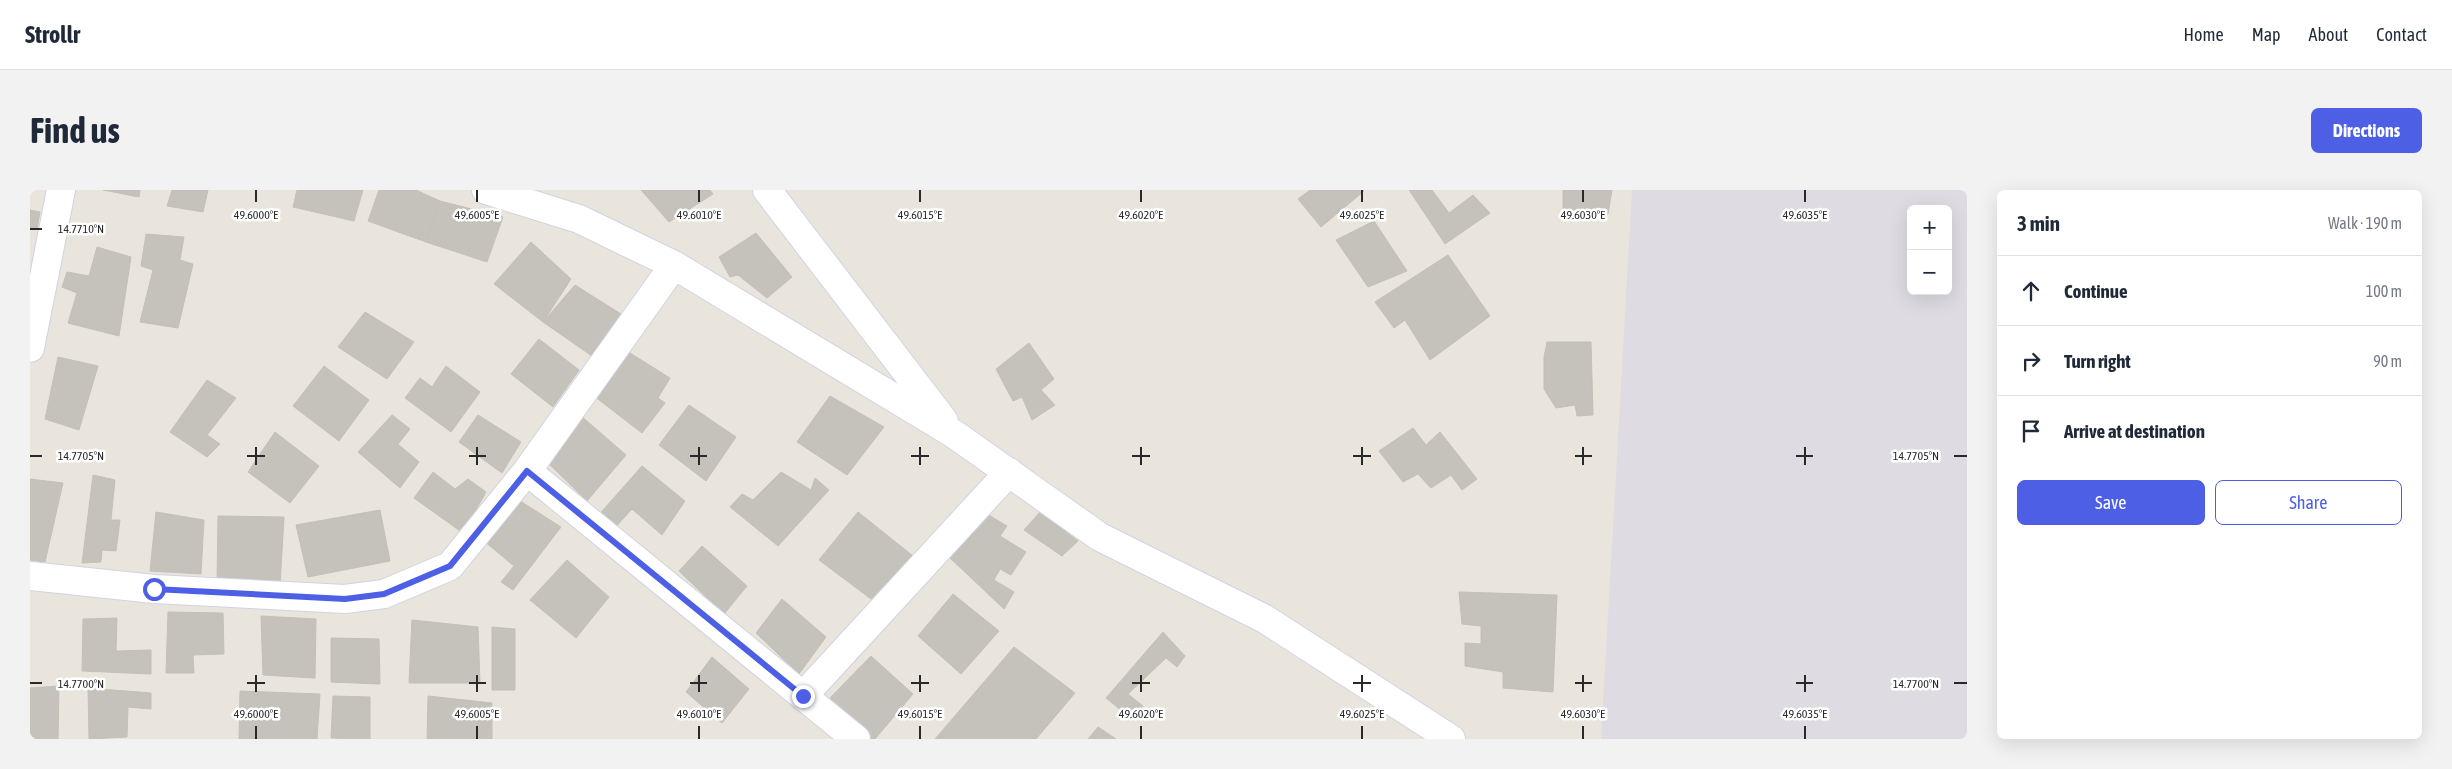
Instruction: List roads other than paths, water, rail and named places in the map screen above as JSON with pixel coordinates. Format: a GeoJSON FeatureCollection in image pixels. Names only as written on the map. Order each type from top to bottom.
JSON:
{"type":"FeatureCollection","features":[{"type":"Feature","properties":{"kind":"street"},"geometry":{"type":"LineString","coordinates":[[30,348],[61,190]]}},
{"type":"Feature","properties":{"kind":"street"},"geometry":{"type":"LineString","coordinates":[[486,190],[579,219],[674,265],[954,434],[1100,536],[1265,619],[1451,739]]}},
{"type":"Feature","properties":{"kind":"street"},"geometry":{"type":"LineString","coordinates":[[767,190],[954,434]]}},
{"type":"Feature","properties":{"kind":"street"},"geometry":{"type":"LineString","coordinates":[[30,576],[193,591],[345,599],[384,594],[450,566],[527,471],[674,265]]}},
{"type":"Feature","properties":{"kind":"street"},"geometry":{"type":"LineString","coordinates":[[527,471],[856,739]]}},
{"type":"Feature","properties":{"kind":"street"},"geometry":{"type":"LineString","coordinates":[[803,696],[1009,472]]}}]}
